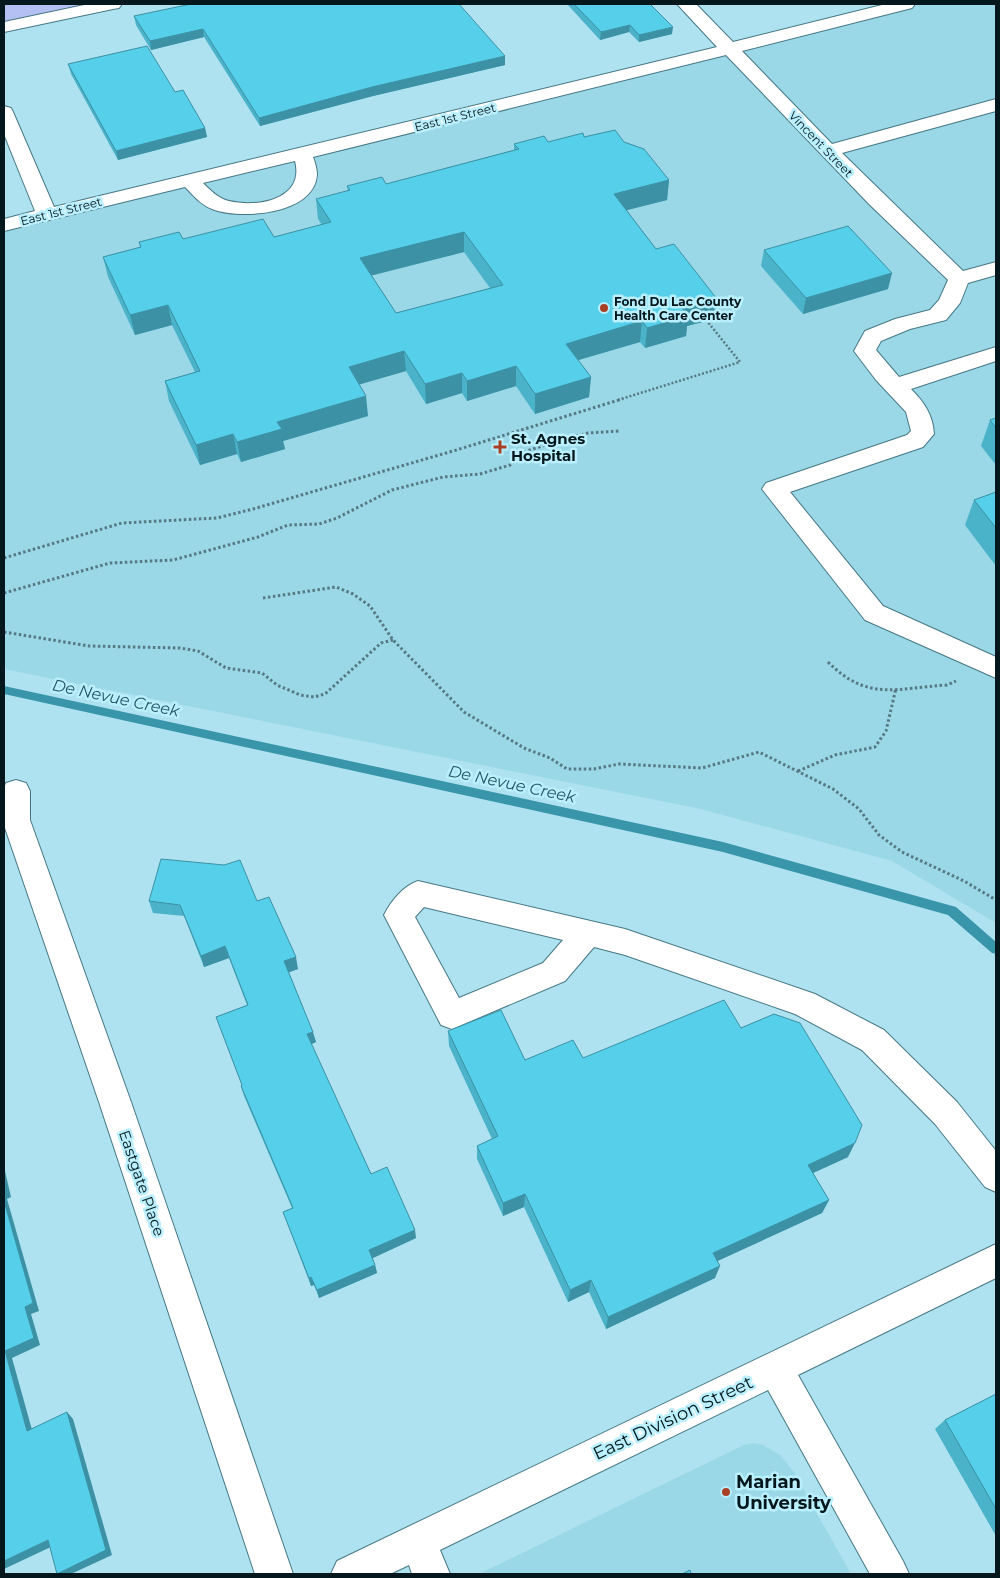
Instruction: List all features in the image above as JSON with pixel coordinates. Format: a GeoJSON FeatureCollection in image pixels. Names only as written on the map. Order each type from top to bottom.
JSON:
{"type":"FeatureCollection","features":[{"type":"Feature","properties":{"kind":"street"},"geometry":{"type":"LineString","coordinates":[[4,27],[113,4]]}},
{"type":"Feature","properties":{"kind":"street","name":"Vincent Street"},"geometry":{"type":"LineString","coordinates":[[686,4],[828,151],[959,280]]}},
{"type":"Feature","properties":{"kind":"street","name":"East 1st Street"},"geometry":{"type":"LineString","coordinates":[[4,225],[303,154],[906,4]]}},
{"type":"Feature","properties":{"kind":"street"},"geometry":{"type":"LineString","coordinates":[[828,151],[996,105]]}},
{"type":"Feature","properties":{"kind":"street"},"geometry":{"type":"LineString","coordinates":[[4,112],[47,215]]}},
{"type":"Feature","properties":{"kind":"street"},"geometry":{"type":"LineString","coordinates":[[190,181],[211,201],[227,207],[247,209],[277,204],[290,199],[305,185],[308,176],[303,154]]}},
{"type":"Feature","properties":{"kind":"street"},"geometry":{"type":"LineString","coordinates":[[996,268],[959,280],[949,303],[938,315],[903,324],[873,336],[865,351],[916,407],[923,422],[923,434],[915,441],[774,489],[874,614],[996,668]]}},
{"type":"Feature","properties":{"kind":"street"},"geometry":{"type":"LineString","coordinates":[[895,386],[996,354]]}},
{"type":"Feature","properties":{"kind":"street","name":"Eastgate Place"},"geometry":{"type":"LineString","coordinates":[[16,791],[16,820],[115,1102],[274,1574]]}},
{"type":"Feature","properties":{"kind":"street"},"geometry":{"type":"LineString","coordinates":[[587,934],[554,972],[452,1015],[399,915],[418,893],[625,942],[804,1004],[873,1040],[946,1113],[996,1176]]}},
{"type":"Feature","properties":{"kind":"street","name":"East Division Street"},"geometry":{"type":"LineString","coordinates":[[350,1574],[776,1370],[996,1261]]}},
{"type":"Feature","properties":{"kind":"street"},"geometry":{"type":"LineString","coordinates":[[776,1370],[890,1574]]}},
{"type":"Feature","properties":{"kind":"street"},"geometry":{"type":"LineString","coordinates":[[418,1541],[431,1574]]}},
{"type":"Feature","properties":{"kind":"path"},"geometry":{"type":"LineString","coordinates":[[4,558],[122,523],[217,518],[253,509],[453,451],[740,362],[707,321]]}},
{"type":"Feature","properties":{"kind":"path"},"geometry":{"type":"LineString","coordinates":[[4,593],[110,563],[174,560],[258,537],[288,525],[319,524],[337,518],[392,490],[415,483],[461,475],[480,474],[510,465],[527,452],[573,436],[619,431]]}},
{"type":"Feature","properties":{"kind":"path"},"geometry":{"type":"LineString","coordinates":[[263,598],[336,587],[353,594],[370,606],[393,640],[464,712],[524,748],[550,758],[566,769],[594,769],[619,764],[702,768],[759,752],[832,788],[859,809],[879,835],[902,852],[964,881],[996,900]]}},
{"type":"Feature","properties":{"kind":"path"},"geometry":{"type":"LineString","coordinates":[[4,632],[89,646],[149,649],[180,648],[198,651],[226,668],[262,673],[277,685],[300,695],[314,697],[325,694],[381,644],[393,640]]}},
{"type":"Feature","properties":{"kind":"path"},"geometry":{"type":"LineString","coordinates":[[828,662],[845,679],[860,687],[873,689],[947,685],[959,680]]}},
{"type":"Feature","properties":{"kind":"path"},"geometry":{"type":"LineString","coordinates":[[797,772],[818,760],[856,748],[875,747],[886,731],[896,688]]}},
{"type":"Feature","properties":{"kind":"shaded area"},"geometry":{"type":"Polygon","coordinates":[[[4,4],[113,4],[4,27],[4,4]]]}},
{"type":"Feature","properties":{"kind":"shaded area","name":"St. Agnes Hospital"},"geometry":{"type":"Polygon","coordinates":[[[906,4],[996,4],[996,923],[892,861],[701,809],[4,669],[4,225],[906,4]]]}},
{"type":"Feature","properties":{"kind":"shaded area","name":"Marian University"},"geometry":{"type":"Polygon","coordinates":[[[754,1443],[763,1445],[780,1455],[793,1471],[851,1574],[479,1574],[744,1445],[754,1443]]]}},
{"type":"Feature","properties":{"kind":"building"},"geometry":{"type":"Polygon","coordinates":[[[191,4],[459,4],[505,56],[372,87],[259,118],[203,29],[150,41],[134,16],[191,4]]]}},
{"type":"Feature","properties":{"kind":"building"},"geometry":{"type":"Polygon","coordinates":[[[574,4],[650,4],[673,27],[639,35],[630,25],[601,32],[574,4]]]}},
{"type":"Feature","properties":{"kind":"building"},"geometry":{"type":"Polygon","coordinates":[[[147,46],[175,92],[183,90],[205,128],[116,151],[68,64],[147,46]]]}},
{"type":"Feature","properties":{"kind":"building","name":"Fond Du Lac County Health Care Center"},"geometry":{"type":"Polygon","coordinates":[[[615,130],[624,142],[644,149],[669,180],[614,194],[656,249],[674,244],[717,299],[682,308],[688,316],[647,328],[642,321],[566,344],[591,377],[535,394],[516,366],[467,381],[462,373],[425,384],[404,351],[349,367],[366,396],[277,422],[282,429],[237,442],[233,434],[196,445],[165,381],[200,371],[168,305],[130,315],[103,257],[141,247],[139,242],[179,232],[183,239],[263,219],[274,237],[331,222],[316,199],[350,190],[347,186],[382,177],[386,184],[519,149],[514,144],[544,136],[548,142],[583,133],[584,137],[615,130]],[[464,232],[360,258],[396,313],[503,285],[464,232]]]}},
{"type":"Feature","properties":{"kind":"building"},"geometry":{"type":"Polygon","coordinates":[[[848,226],[892,273],[806,298],[764,250],[848,226]]]}},
{"type":"Feature","properties":{"kind":"building"},"geometry":{"type":"Polygon","coordinates":[[[996,418],[996,428],[990,420],[996,418]]]}},
{"type":"Feature","properties":{"kind":"building"},"geometry":{"type":"Polygon","coordinates":[[[996,492],[996,528],[974,500],[996,492]]]}},
{"type":"Feature","properties":{"kind":"building"},"geometry":{"type":"Polygon","coordinates":[[[161,859],[224,865],[240,860],[257,901],[269,897],[296,957],[284,961],[313,1032],[307,1034],[371,1174],[387,1167],[415,1230],[369,1250],[375,1265],[317,1290],[311,1277],[309,1278],[283,1212],[293,1208],[241,1086],[216,1017],[248,1005],[225,946],[201,956],[180,905],[149,901],[161,859]]]}},
{"type":"Feature","properties":{"kind":"building"},"geometry":{"type":"Polygon","coordinates":[[[724,1000],[741,1028],[774,1014],[800,1023],[862,1125],[855,1143],[808,1165],[829,1200],[713,1253],[720,1266],[608,1317],[591,1280],[570,1290],[525,1194],[503,1203],[477,1146],[498,1136],[448,1031],[501,1010],[525,1060],[573,1040],[583,1058],[724,1000]]]}},
{"type":"Feature","properties":{"kind":"building"},"geometry":{"type":"Polygon","coordinates":[[[4,1201],[33,1303],[25,1307],[34,1338],[5,1351],[27,1431],[67,1412],[106,1550],[57,1574],[48,1540],[4,1561],[4,1201]]]}},
{"type":"Feature","properties":{"kind":"building"},"geometry":{"type":"Polygon","coordinates":[[[996,1394],[996,1509],[945,1420],[996,1394]]]}},
{"type":"Feature","properties":{"kind":"building"},"geometry":{"type":"Polygon","coordinates":[[[690,1570],[691,1574],[682,1574],[690,1570]]]}},
{"type":"Feature","properties":{"kind":"waterway","name":"De Nevue Creek"},"geometry":{"type":"LineString","coordinates":[[4,690],[723,847],[952,911],[996,949]]}},
{"type":"Feature","properties":{"kind":"place","name":"Fond Du Lac County Health Care Center"},"geometry":{"type":"Point","coordinates":[604,308]}},
{"type":"Feature","properties":{"kind":"place","name":"St. Agnes Hospital"},"geometry":{"type":"Point","coordinates":[500,447]}},
{"type":"Feature","properties":{"kind":"place","name":"Marian University"},"geometry":{"type":"Point","coordinates":[726,1492]}}]}
